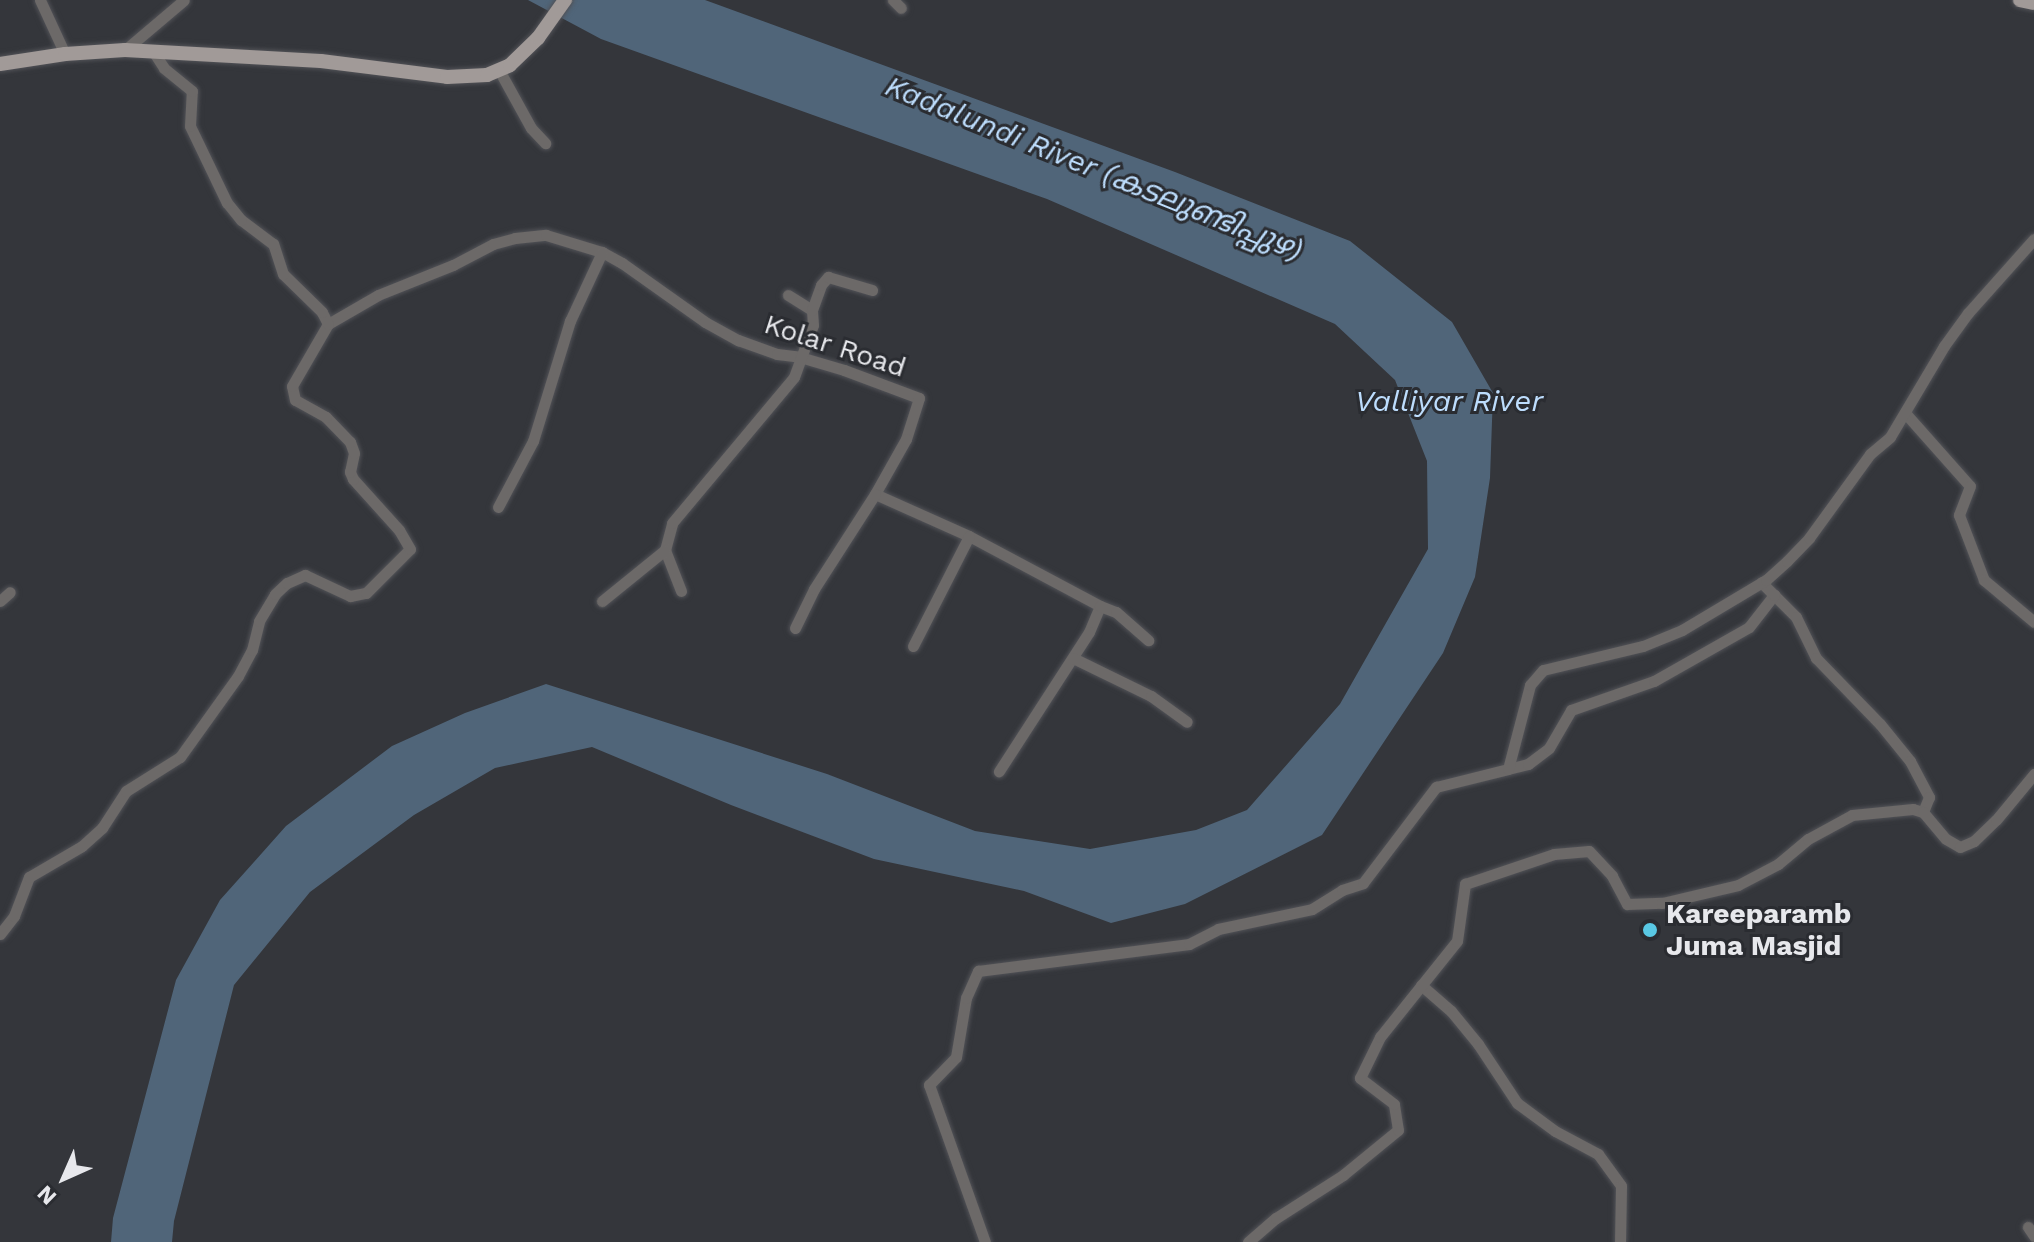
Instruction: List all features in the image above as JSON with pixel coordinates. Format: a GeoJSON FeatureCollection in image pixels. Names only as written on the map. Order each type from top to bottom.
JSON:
{"type":"FeatureCollection","features":[{"type":"Feature","properties":{"kind":"main road"},"geometry":{"type":"LineString","coordinates":[[0,64],[65,54],[125,50],[321,61],[447,77],[487,75],[510,65],[538,38],[565,0]]}},
{"type":"Feature","properties":{"kind":"main road"},"geometry":{"type":"LineString","coordinates":[[2020,0],[2034,3]]}},
{"type":"Feature","properties":{"kind":"street"},"geometry":{"type":"LineString","coordinates":[[40,0],[65,54]]}},
{"type":"Feature","properties":{"kind":"street"},"geometry":{"type":"LineString","coordinates":[[125,50],[184,0]]}},
{"type":"Feature","properties":{"kind":"street"},"geometry":{"type":"LineString","coordinates":[[0,934],[14,916],[26,880],[82,846],[102,828],[126,791],[180,757],[238,676],[252,650],[259,621],[275,594],[287,583],[305,575],[350,596],[366,593],[410,549],[405,537],[353,479],[350,472],[354,453],[350,442],[326,417],[295,400],[292,386],[328,324],[322,312],[283,274],[273,244],[241,220],[227,203],[190,126],[192,91],[164,68],[153,51]]}},
{"type":"Feature","properties":{"kind":"street"},"geometry":{"type":"LineString","coordinates":[[499,70],[531,128],[545,143]]}},
{"type":"Feature","properties":{"kind":"street","name":"Kolar Road"},"geometry":{"type":"LineString","coordinates":[[328,324],[378,295],[515,238],[546,235],[602,252],[705,322],[738,340],[777,354],[800,357],[919,398],[906,439],[875,494]]}},
{"type":"Feature","properties":{"kind":"street"},"geometry":{"type":"LineString","coordinates":[[1508,769],[1530,685],[1543,670],[1643,646],[1682,630],[1761,582],[1809,538],[1842,489],[1906,414],[1944,346],[2034,239]]}},
{"type":"Feature","properties":{"kind":"street"},"geometry":{"type":"LineString","coordinates":[[498,507],[533,441],[570,321],[602,252]]}},
{"type":"Feature","properties":{"kind":"street"},"geometry":{"type":"LineString","coordinates":[[681,591],[665,550],[672,523],[794,377],[813,325],[815,297],[828,277],[872,290]]}},
{"type":"Feature","properties":{"kind":"street"},"geometry":{"type":"LineString","coordinates":[[788,295],[812,310]]}},
{"type":"Feature","properties":{"kind":"street"},"geometry":{"type":"LineString","coordinates":[[1906,414],[1970,486],[1959,515],[1984,580],[2034,622]]}},
{"type":"Feature","properties":{"kind":"street"},"geometry":{"type":"LineString","coordinates":[[795,628],[814,589],[875,494],[969,536],[1116,612],[1148,640]]}},
{"type":"Feature","properties":{"kind":"street"},"geometry":{"type":"LineString","coordinates":[[913,646],[969,536]]}},
{"type":"Feature","properties":{"kind":"street"},"geometry":{"type":"LineString","coordinates":[[602,601],[665,550]]}},
{"type":"Feature","properties":{"kind":"street"},"geometry":{"type":"LineString","coordinates":[[1761,582],[1796,617],[1816,658],[1880,724],[1910,761],[1929,797],[1923,812]]}},
{"type":"Feature","properties":{"kind":"street"},"geometry":{"type":"LineString","coordinates":[[0,601],[10,592]]}},
{"type":"Feature","properties":{"kind":"street"},"geometry":{"type":"LineString","coordinates":[[985,1242],[929,1085],[956,1057],[966,998],[978,971],[1189,944],[1218,929],[1312,909],[1342,890],[1363,883],[1436,787],[1528,764],[1549,748],[1571,710],[1654,681],[1734,637],[1749,627],[1774,595]]}},
{"type":"Feature","properties":{"kind":"street"},"geometry":{"type":"LineString","coordinates":[[999,771],[1089,632],[1100,606]]}},
{"type":"Feature","properties":{"kind":"street"},"geometry":{"type":"LineString","coordinates":[[1073,658],[1151,696],[1187,722]]}},
{"type":"Feature","properties":{"kind":"street"},"geometry":{"type":"LineString","coordinates":[[1627,904],[1662,903],[1738,885],[1778,864],[1808,839],[1852,815],[1913,809],[1923,812],[1951,844],[1965,846],[1996,820],[2034,774]]}},
{"type":"Feature","properties":{"kind":"street"},"geometry":{"type":"LineString","coordinates":[[1248,1242],[1276,1218],[1343,1175],[1398,1130],[1394,1104],[1360,1078],[1380,1037],[1457,941],[1465,884],[1554,854],[1589,851],[1612,876],[1627,904]]}},
{"type":"Feature","properties":{"kind":"street"},"geometry":{"type":"LineString","coordinates":[[1627,904],[1635,904],[1651,914]]}},
{"type":"Feature","properties":{"kind":"street"},"geometry":{"type":"LineString","coordinates":[[1421,985],[1469,1033],[1517,1103],[1555,1131],[1598,1154],[1621,1186],[1620,1242]]}},
{"type":"Feature","properties":{"kind":"water","name":"Valliyar River"},"geometry":{"type":"Polygon","coordinates":[[[528,0],[705,0],[1175,172],[1350,241],[1452,322],[1493,393],[1490,478],[1475,577],[1443,653],[1322,835],[1185,904],[1111,923],[1024,891],[874,859],[731,805],[592,747],[495,768],[414,815],[310,892],[234,985],[174,1221],[172,1242],[111,1242],[113,1218],[176,980],[220,900],[286,826],[392,746],[465,713],[546,684],[827,774],[975,831],[1090,849],[1196,830],[1247,810],[1340,704],[1428,549],[1427,461],[1395,380],[1335,324],[1047,199],[601,39],[528,0]]]}},
{"type":"Feature","properties":{"kind":"place","name":"Kareeparamb Juma Masjid"},"geometry":{"type":"Point","coordinates":[1650,930]}},
{"type":"Feature","properties":{"kind":"water label","name":"Kadalundi River (കടലുണ്ടിപ്പുഴ)"},"geometry":{"type":"Point","coordinates":[1094,168]}}]}
